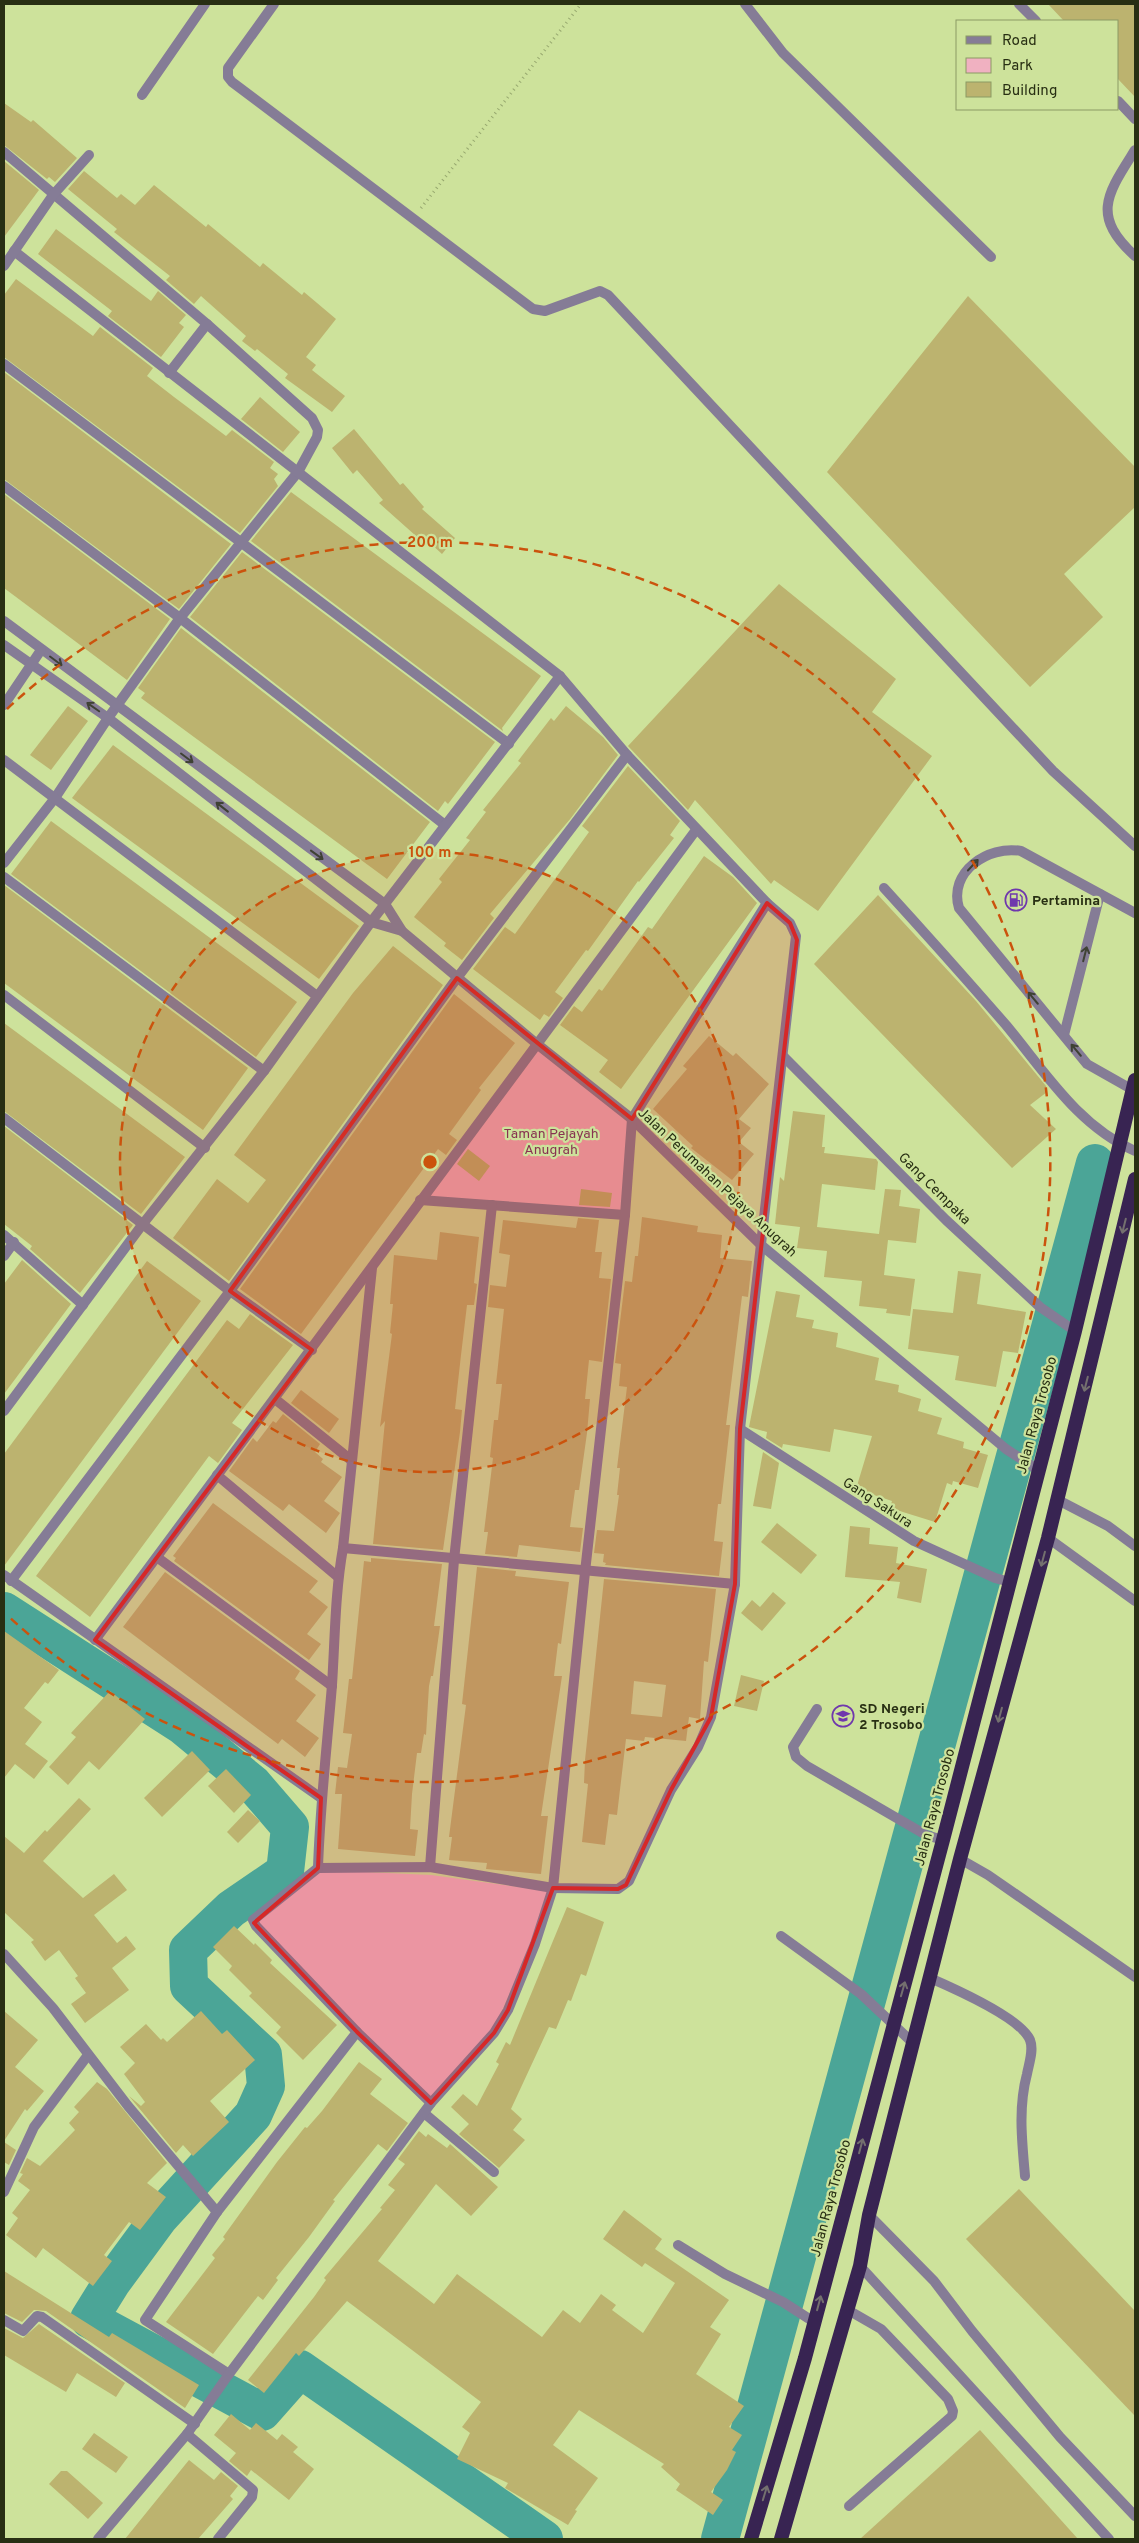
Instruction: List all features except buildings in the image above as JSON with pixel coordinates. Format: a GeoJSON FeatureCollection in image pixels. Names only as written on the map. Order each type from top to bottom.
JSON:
{"type":"FeatureCollection","features":[{"type":"Feature","properties":{"kind":"highway","name":"Jalan Raya Trosobo"},"geometry":{"type":"LineString","coordinates":[[751,2539],[814,2322],[943,1840],[1010,1582],[1032,1467],[1135,1087]]}},
{"type":"Feature","properties":{"kind":"highway"},"geometry":{"type":"LineString","coordinates":[[781,2539],[860,2266],[869,2215],[960,1859],[1058,1500],[1135,1179]]}},
{"type":"Feature","properties":{"kind":"street"},"geometry":{"type":"LineString","coordinates":[[142,96],[205,4]]}},
{"type":"Feature","properties":{"kind":"street"},"geometry":{"type":"LineString","coordinates":[[274,4],[232,61],[228,68],[228,77],[412,218],[539,312],[600,291],[608,295],[1053,771],[1135,845]]}},
{"type":"Feature","properties":{"kind":"street"},"geometry":{"type":"LineString","coordinates":[[746,4],[783,53],[991,257]]}},
{"type":"Feature","properties":{"kind":"street"},"geometry":{"type":"LineString","coordinates":[[1019,4],[1035,20]]}},
{"type":"Feature","properties":{"kind":"street"},"geometry":{"type":"LineString","coordinates":[[1119,102],[1135,119]]}},
{"type":"Feature","properties":{"kind":"street"},"geometry":{"type":"LineString","coordinates":[[1135,150],[1112,186],[1108,198],[1107,212],[1115,232],[1135,256]]}},
{"type":"Feature","properties":{"kind":"street"},"geometry":{"type":"LineString","coordinates":[[4,152],[207,324],[315,423],[318,430],[315,444],[298,472],[180,618],[108,718],[55,798],[4,863]]}},
{"type":"Feature","properties":{"kind":"street"},"geometry":{"type":"LineString","coordinates":[[4,266],[53,195],[89,155]]}},
{"type":"Feature","properties":{"kind":"street"},"geometry":{"type":"LineString","coordinates":[[14,251],[560,676],[627,755],[696,830],[795,930],[797,940],[760,1244],[740,1429],[735,1584],[711,1717],[698,1748],[671,1790],[629,1882],[618,1889],[553,1888],[430,1867],[318,1868],[255,1918],[254,1923],[356,2032],[431,2103]]}},
{"type":"Feature","properties":{"kind":"street"},"geometry":{"type":"LineString","coordinates":[[169,373],[207,324]]}},
{"type":"Feature","properties":{"kind":"street"},"geometry":{"type":"LineString","coordinates":[[4,364],[509,744]]}},
{"type":"Feature","properties":{"kind":"street"},"geometry":{"type":"LineString","coordinates":[[4,486],[180,618],[445,825]]}},
{"type":"Feature","properties":{"kind":"street"},"geometry":{"type":"LineString","coordinates":[[4,621],[385,904]]}},
{"type":"Feature","properties":{"kind":"street"},"geometry":{"type":"LineString","coordinates":[[19,632],[5,645],[108,718],[371,922]]}},
{"type":"Feature","properties":{"kind":"street"},"geometry":{"type":"LineString","coordinates":[[4,705],[41,650]]}},
{"type":"Feature","properties":{"kind":"street"},"geometry":{"type":"LineString","coordinates":[[4,1411],[142,1225],[205,1148],[264,1071],[371,922],[560,676]]}},
{"type":"Feature","properties":{"kind":"street"},"geometry":{"type":"LineString","coordinates":[[321,1798],[189,1703],[95,1640],[8,1578],[230,1291],[457,978],[627,755]]}},
{"type":"Feature","properties":{"kind":"street"},"geometry":{"type":"LineString","coordinates":[[4,760],[317,996]]}},
{"type":"Feature","properties":{"kind":"street"},"geometry":{"type":"LineString","coordinates":[[246,826],[258,811]]}},
{"type":"Feature","properties":{"kind":"street"},"geometry":{"type":"LineString","coordinates":[[95,1640],[158,1558],[420,1200],[696,830]]}},
{"type":"Feature","properties":{"kind":"street"},"geometry":{"type":"LineString","coordinates":[[1135,913],[1021,850],[993,851],[975,862],[957,889],[960,908],[1088,1064],[1116,1081],[1135,1087]]}},
{"type":"Feature","properties":{"kind":"street"},"geometry":{"type":"LineString","coordinates":[[4,877],[264,1071]]}},
{"type":"Feature","properties":{"kind":"street"},"geometry":{"type":"LineString","coordinates":[[884,888],[1005,1024],[1079,1115],[1103,1134],[1135,1152]]}},
{"type":"Feature","properties":{"kind":"street"},"geometry":{"type":"LineString","coordinates":[[1064,1036],[1100,894]]}},
{"type":"Feature","properties":{"kind":"street"},"geometry":{"type":"LineString","coordinates":[[98,2539],[188,2434],[227,2378],[431,2103],[494,2033],[508,2010],[535,1944],[553,1888],[584,1572],[625,1215],[632,1119],[767,903]]}},
{"type":"Feature","properties":{"kind":"street","name":"Jalan Perumahan Pejaya Anugrah"},"geometry":{"type":"LineString","coordinates":[[385,904],[402,931],[537,1044],[632,1119],[760,1244],[1006,1449],[1032,1467]]}},
{"type":"Feature","properties":{"kind":"street","name":"Jalan Perumahan Pejaya Anugrah"},"geometry":{"type":"LineString","coordinates":[[371,922],[402,931]]}},
{"type":"Feature","properties":{"kind":"street"},"geometry":{"type":"LineString","coordinates":[[4,995],[205,1148]]}},
{"type":"Feature","properties":{"kind":"street","name":"Gang Cempaka"},"geometry":{"type":"LineString","coordinates":[[783,1056],[946,1220],[1042,1309],[1071,1328]]}},
{"type":"Feature","properties":{"kind":"street"},"geometry":{"type":"LineString","coordinates":[[4,1118],[142,1225],[312,1350]]}},
{"type":"Feature","properties":{"kind":"street"},"geometry":{"type":"LineString","coordinates":[[420,1200],[625,1215]]}},
{"type":"Feature","properties":{"kind":"street"},"geometry":{"type":"LineString","coordinates":[[430,1867],[454,1560],[492,1205]]}},
{"type":"Feature","properties":{"kind":"street"},"geometry":{"type":"LineString","coordinates":[[4,1235],[83,1305]]}},
{"type":"Feature","properties":{"kind":"street"},"geometry":{"type":"LineString","coordinates":[[4,1256],[14,1242]]}},
{"type":"Feature","properties":{"kind":"street"},"geometry":{"type":"LineString","coordinates":[[318,1868],[321,1798],[332,1686],[338,1577],[343,1548],[372,1267]]}},
{"type":"Feature","properties":{"kind":"street"},"geometry":{"type":"LineString","coordinates":[[275,1398],[351,1460]]}},
{"type":"Feature","properties":{"kind":"street","name":"Gang Sakura"},"geometry":{"type":"LineString","coordinates":[[740,1429],[914,1541],[972,1569],[1010,1582]]}},
{"type":"Feature","properties":{"kind":"street"},"geometry":{"type":"LineString","coordinates":[[217,1475],[338,1577]]}},
{"type":"Feature","properties":{"kind":"street"},"geometry":{"type":"LineString","coordinates":[[1058,1500],[1108,1526],[1135,1546]]}},
{"type":"Feature","properties":{"kind":"street"},"geometry":{"type":"LineString","coordinates":[[1048,1538],[1135,1601]]}},
{"type":"Feature","properties":{"kind":"street"},"geometry":{"type":"LineString","coordinates":[[343,1548],[584,1572],[735,1584]]}},
{"type":"Feature","properties":{"kind":"street"},"geometry":{"type":"LineString","coordinates":[[158,1558],[332,1686]]}},
{"type":"Feature","properties":{"kind":"street"},"geometry":{"type":"LineString","coordinates":[[817,1709],[793,1747],[796,1757],[807,1766],[905,1823],[943,1840]]}},
{"type":"Feature","properties":{"kind":"street"},"geometry":{"type":"LineString","coordinates":[[960,1859],[988,1875],[1135,1977]]}},
{"type":"Feature","properties":{"kind":"street"},"geometry":{"type":"LineString","coordinates":[[781,1936],[864,1997],[893,2022],[913,2043]]}},
{"type":"Feature","properties":{"kind":"street"},"geometry":{"type":"LineString","coordinates":[[4,1954],[53,2008],[128,2106],[179,2164],[214,2208]]}},
{"type":"Feature","properties":{"kind":"street"},"geometry":{"type":"LineString","coordinates":[[930,1978],[966,1994],[1010,2020],[1027,2034],[1030,2041],[1031,2058],[1022,2092],[1020,2121],[1025,2176]]}},
{"type":"Feature","properties":{"kind":"street"},"geometry":{"type":"LineString","coordinates":[[227,2378],[145,2320],[214,2208],[356,2032]]}},
{"type":"Feature","properties":{"kind":"street"},"geometry":{"type":"LineString","coordinates":[[4,2192],[34,2127],[88,2054]]}},
{"type":"Feature","properties":{"kind":"street"},"geometry":{"type":"LineString","coordinates":[[424,2113],[494,2172]]}},
{"type":"Feature","properties":{"kind":"street"},"geometry":{"type":"LineString","coordinates":[[869,2215],[934,2281],[972,2331],[1060,2437],[1135,2516]]}},
{"type":"Feature","properties":{"kind":"street"},"geometry":{"type":"LineString","coordinates":[[678,2246],[725,2274],[784,2302],[814,2322]]}},
{"type":"Feature","properties":{"kind":"street"},"geometry":{"type":"LineString","coordinates":[[860,2266],[1109,2539]]}},
{"type":"Feature","properties":{"kind":"street"},"geometry":{"type":"LineString","coordinates":[[848,2310],[881,2329],[948,2399],[954,2411],[952,2416],[849,2506]]}},
{"type":"Feature","properties":{"kind":"street"},"geometry":{"type":"LineString","coordinates":[[4,2320],[24,2331],[37,2316],[42,2316],[195,2424]]}},
{"type":"Feature","properties":{"kind":"street"},"geometry":{"type":"LineString","coordinates":[[188,2434],[253,2490],[252,2497],[218,2539]]}},
{"type":"Feature","properties":{"kind":"path"},"geometry":{"type":"LineString","coordinates":[[412,218],[470,148],[581,4]]}},
{"type":"Feature","properties":{"kind":"highlighted area"},"geometry":{"type":"Polygon","coordinates":[[[767,903],[790,923],[797,940],[740,1429],[735,1584],[711,1717],[671,1790],[626,1885],[618,1889],[553,1888],[508,2010],[494,2033],[431,2103],[357,2032],[254,1923],[318,1868],[321,1798],[95,1640],[312,1350],[230,1291],[457,978],[632,1119],[767,903]]]}},
{"type":"Feature","properties":{"kind":"green space","name":"Taman Pejayah Anugrah"},"geometry":{"type":"Polygon","coordinates":[[[537,1044],[632,1119],[625,1215],[420,1200],[537,1044]]]}},
{"type":"Feature","properties":{"kind":"green space"},"geometry":{"type":"Polygon","coordinates":[[[321,1870],[431,1875],[548,1891],[533,1941],[493,2031],[432,2098],[358,2030],[255,1919],[321,1870]]]}},
{"type":"Feature","properties":{"kind":"waterway"},"geometry":{"type":"LineString","coordinates":[[720,2539],[1095,1163]]}},
{"type":"Feature","properties":{"kind":"waterway"},"geometry":{"type":"LineString","coordinates":[[4,1611],[183,1726],[253,1784],[290,1827],[285,1872],[231,1909],[188,1950],[189,1986],[263,2055],[266,2086],[253,2115],[159,2218],[112,2282],[89,2319],[262,2412],[300,2369],[544,2539]]}},
{"type":"Feature","properties":{"kind":"place","name":"Pertamina"},"geometry":{"type":"Point","coordinates":[1016,900]}},
{"type":"Feature","properties":{"kind":"place","name":"SD Negeri 2 Trosobo"},"geometry":{"type":"Point","coordinates":[843,1716]}}]}
